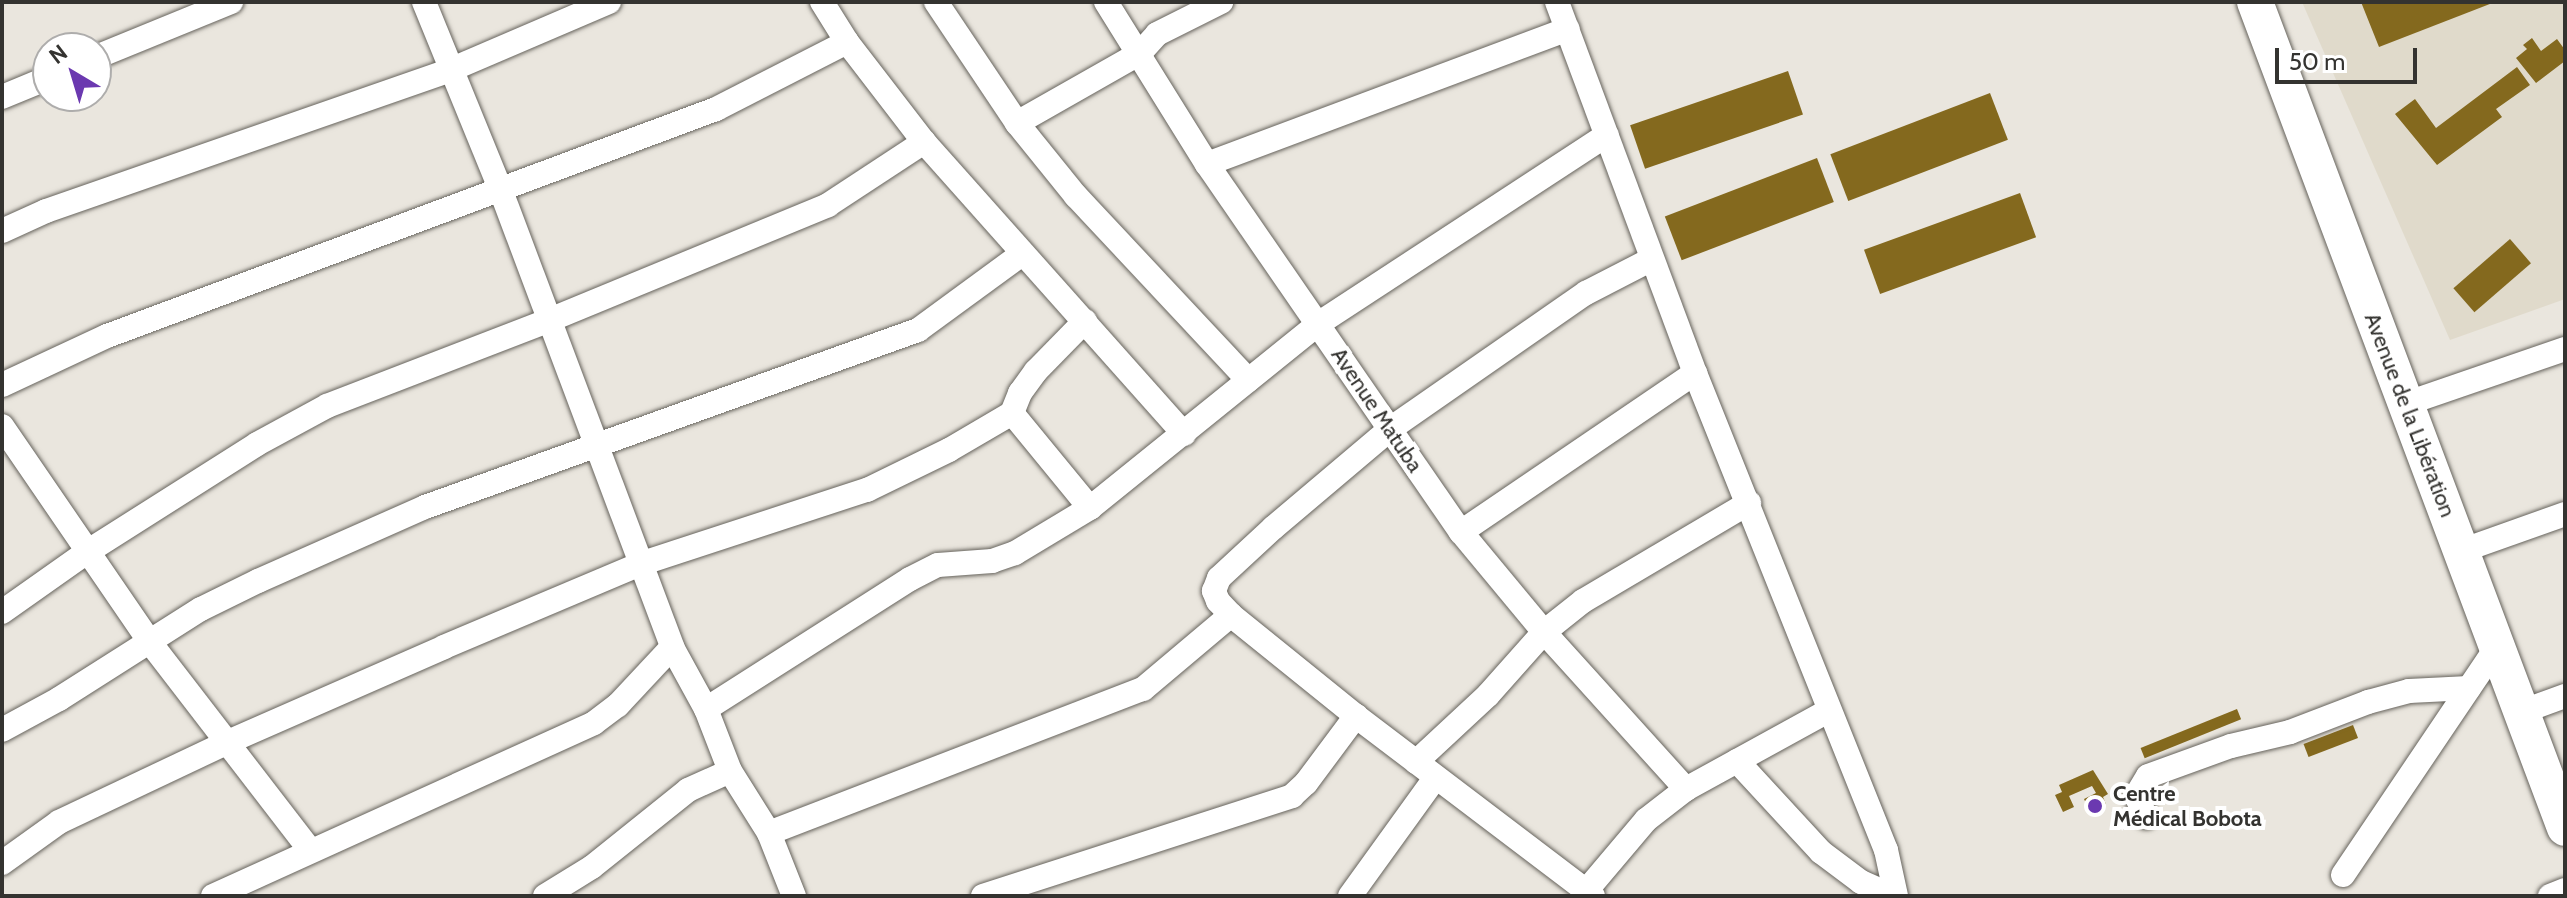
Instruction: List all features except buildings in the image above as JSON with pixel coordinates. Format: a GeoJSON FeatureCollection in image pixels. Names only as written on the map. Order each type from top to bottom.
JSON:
{"type":"FeatureCollection","features":[{"type":"Feature","properties":{"kind":"highway","name":"Avenue de la Libération"},"geometry":{"type":"LineString","coordinates":[[2255,2],[2565,828]]}},
{"type":"Feature","properties":{"kind":"street"},"geometry":{"type":"LineString","coordinates":[[112,50],[231,2]]}},
{"type":"Feature","properties":{"kind":"street"},"geometry":{"type":"LineString","coordinates":[[424,2],[501,191],[547,321],[643,563],[672,647],[706,709],[730,771],[769,833],[794,896]]}},
{"type":"Feature","properties":{"kind":"street"},"geometry":{"type":"LineString","coordinates":[[2,231],[46,211],[450,70],[609,2]]}},
{"type":"Feature","properties":{"kind":"street"},"geometry":{"type":"LineString","coordinates":[[822,2],[847,42],[924,142],[1184,434]]}},
{"type":"Feature","properties":{"kind":"street"},"geometry":{"type":"LineString","coordinates":[[936,2],[1017,123],[1086,207],[1248,380]]}},
{"type":"Feature","properties":{"kind":"street","name":"Avenue Matuba"},"geometry":{"type":"LineString","coordinates":[[1106,2],[1207,164],[1461,532],[1544,632],[1686,789]]}},
{"type":"Feature","properties":{"kind":"street"},"geometry":{"type":"LineString","coordinates":[[1017,123],[1140,53],[1157,34],[1221,2]]}},
{"type":"Feature","properties":{"kind":"street"},"geometry":{"type":"LineString","coordinates":[[1557,2],[1695,373],[1886,850],[1894,896]]}},
{"type":"Feature","properties":{"kind":"street"},"geometry":{"type":"LineString","coordinates":[[1207,164],[1568,29]]}},
{"type":"Feature","properties":{"kind":"street"},"geometry":{"type":"LineString","coordinates":[[2,385],[107,336],[716,109],[847,42]]}},
{"type":"Feature","properties":{"kind":"street"},"geometry":{"type":"LineString","coordinates":[[2,97],[32,85]]}},
{"type":"Feature","properties":{"kind":"street"},"geometry":{"type":"LineString","coordinates":[[706,709],[924,572],[938,565],[992,561],[1015,553],[1090,508],[1318,324],[1607,135]]}},
{"type":"Feature","properties":{"kind":"street"},"geometry":{"type":"LineString","coordinates":[[2,612],[87,552],[257,444],[327,406],[547,321],[828,205],[924,142]]}},
{"type":"Feature","properties":{"kind":"street"},"geometry":{"type":"LineString","coordinates":[[2,730],[201,609],[425,507],[918,330],[1022,254]]}},
{"type":"Feature","properties":{"kind":"street"},"geometry":{"type":"LineString","coordinates":[[1652,259],[1586,293],[1390,429],[1219,578],[1214,591],[1218,601],[1231,615],[1356,716],[1589,893],[1646,820],[1686,789],[1828,711]]}},
{"type":"Feature","properties":{"kind":"street"},"geometry":{"type":"LineString","coordinates":[[2,863],[59,822],[228,742],[643,563],[867,490],[949,450],[1012,413],[1020,393],[1036,371],[1085,321]]}},
{"type":"Feature","properties":{"kind":"street"},"geometry":{"type":"LineString","coordinates":[[2405,404],[2565,349]]}},
{"type":"Feature","properties":{"kind":"street"},"geometry":{"type":"LineString","coordinates":[[1461,532],[1695,373]]}},
{"type":"Feature","properties":{"kind":"street"},"geometry":{"type":"LineString","coordinates":[[1012,413],[1090,508]]}},
{"type":"Feature","properties":{"kind":"street"},"geometry":{"type":"LineString","coordinates":[[2,426],[11,459],[87,552],[149,641],[310,850]]}},
{"type":"Feature","properties":{"kind":"street"},"geometry":{"type":"LineString","coordinates":[[1416,762],[1488,695],[1544,632],[1583,601],[1749,503]]}},
{"type":"Feature","properties":{"kind":"street"},"geometry":{"type":"LineString","coordinates":[[2461,551],[2565,514]]}},
{"type":"Feature","properties":{"kind":"street"},"geometry":{"type":"LineString","coordinates":[[769,833],[1143,689],[1231,615]]}},
{"type":"Feature","properties":{"kind":"street"},"geometry":{"type":"LineString","coordinates":[[213,896],[607,715],[672,647]]}},
{"type":"Feature","properties":{"kind":"street"},"geometry":{"type":"LineString","coordinates":[[2343,875],[2497,647]]}},
{"type":"Feature","properties":{"kind":"street"},"geometry":{"type":"LineString","coordinates":[[2146,817],[2136,796],[2148,776],[2231,746],[2290,732],[2368,702],[2409,691],[2469,688]]}},
{"type":"Feature","properties":{"kind":"street"},"geometry":{"type":"LineString","coordinates":[[2521,712],[2565,696]]}},
{"type":"Feature","properties":{"kind":"street"},"geometry":{"type":"LineString","coordinates":[[983,896],[1292,796],[1306,783],[1356,716]]}},
{"type":"Feature","properties":{"kind":"street"},"geometry":{"type":"LineString","coordinates":[[1737,761],[1821,852],[1861,882],[1894,896]]}},
{"type":"Feature","properties":{"kind":"street"},"geometry":{"type":"LineString","coordinates":[[545,896],[592,867],[688,790],[730,771]]}},
{"type":"Feature","properties":{"kind":"street"},"geometry":{"type":"LineString","coordinates":[[1350,896],[1435,778]]}},
{"type":"Feature","properties":{"kind":"street"},"geometry":{"type":"LineString","coordinates":[[2550,896],[2565,890]]}},
{"type":"Feature","properties":{"kind":"shaded area"},"geometry":{"type":"Polygon","coordinates":[[[2302,2],[2565,2],[2565,299],[2450,340],[2302,2]]]}},
{"type":"Feature","properties":{"kind":"place","name":"Centre Médical Bobota"},"geometry":{"type":"Point","coordinates":[2095,806]}}]}
